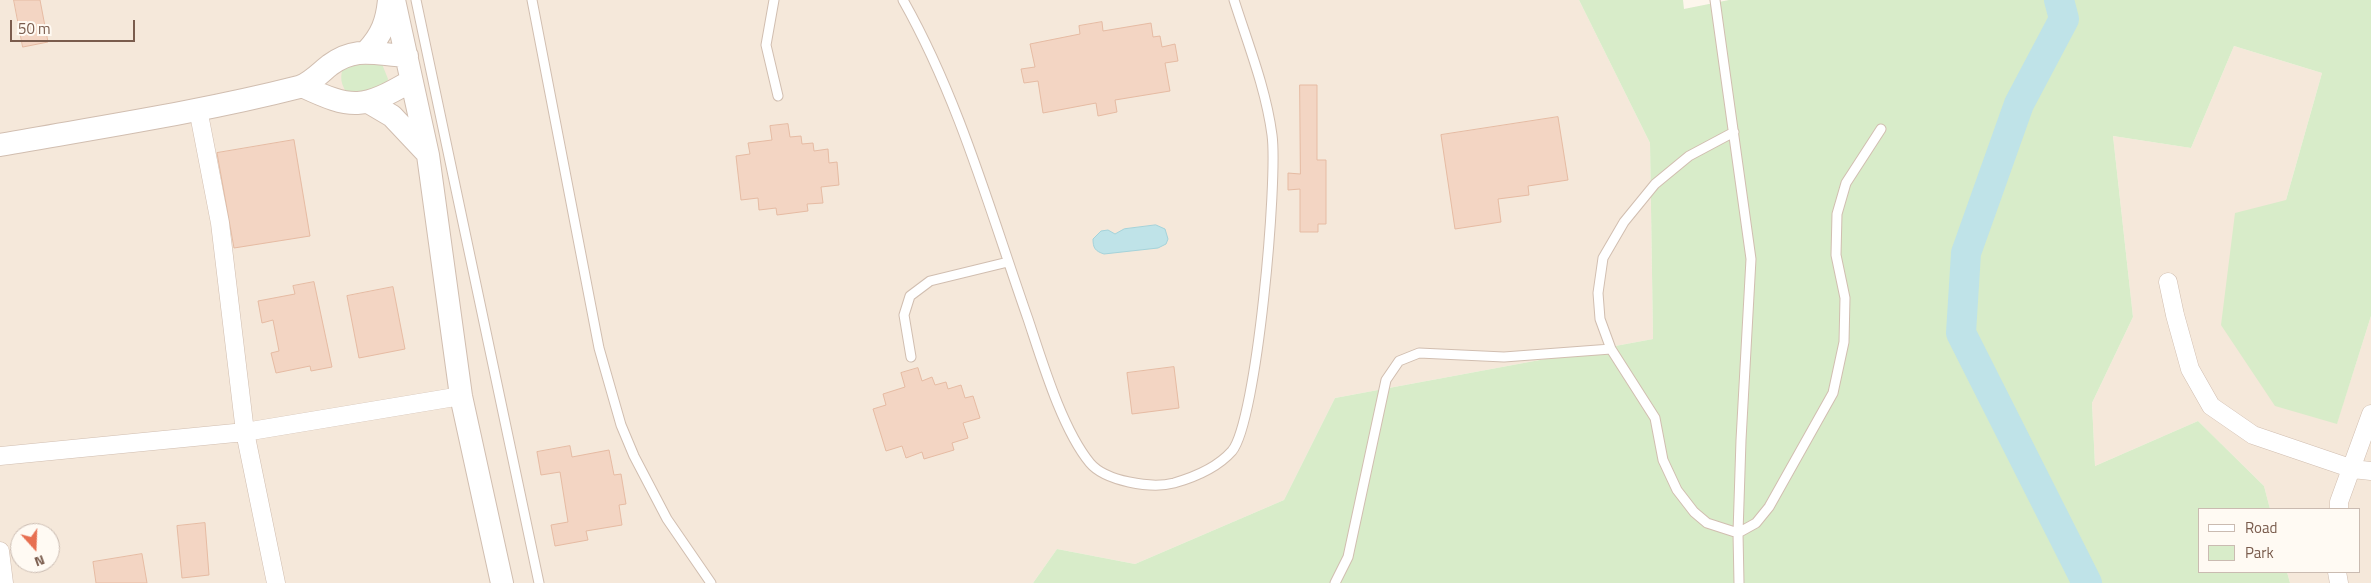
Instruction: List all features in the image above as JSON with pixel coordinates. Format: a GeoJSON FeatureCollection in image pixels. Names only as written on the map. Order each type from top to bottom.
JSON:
{"type":"FeatureCollection","features":[{"type":"Feature","properties":{"kind":"street"},"geometry":{"type":"LineString","coordinates":[[367,51],[378,39],[384,28],[389,0]]}},
{"type":"Feature","properties":{"kind":"street"},"geometry":{"type":"LineString","coordinates":[[394,0],[428,156],[461,396],[502,583]]}},
{"type":"Feature","properties":{"kind":"street"},"geometry":{"type":"LineString","coordinates":[[0,145],[198,108],[302,86],[338,60],[367,51],[407,56]]}},
{"type":"Feature","properties":{"kind":"street"},"geometry":{"type":"LineString","coordinates":[[302,86],[330,99],[356,104],[370,103],[411,81]]}},
{"type":"Feature","properties":{"kind":"street"},"geometry":{"type":"LineString","coordinates":[[370,103],[392,116],[428,156]]}},
{"type":"Feature","properties":{"kind":"street"},"geometry":{"type":"LineString","coordinates":[[198,108],[220,223],[245,432],[276,583]]}},
{"type":"Feature","properties":{"kind":"street"},"geometry":{"type":"LineString","coordinates":[[2168,282],[2190,369],[2211,406],[2253,435],[2353,469],[2371,471]]}},
{"type":"Feature","properties":{"kind":"street"},"geometry":{"type":"LineString","coordinates":[[0,456],[245,432],[461,396]]}},
{"type":"Feature","properties":{"kind":"street"},"geometry":{"type":"LineString","coordinates":[[2339,508],[2339,502],[2353,469],[2371,414]]}},
{"type":"Feature","properties":{"kind":"street"},"geometry":{"type":"LineString","coordinates":[[0,551],[4,583]]}},
{"type":"Feature","properties":{"kind":"lane"},"geometry":{"type":"LineString","coordinates":[[416,0],[539,583]]}},
{"type":"Feature","properties":{"kind":"lane"},"geometry":{"type":"LineString","coordinates":[[532,0],[600,348],[622,425],[634,456],[667,519],[711,583]]}},
{"type":"Feature","properties":{"kind":"lane"},"geometry":{"type":"LineString","coordinates":[[774,0],[766,45],[778,96]]}},
{"type":"Feature","properties":{"kind":"lane"},"geometry":{"type":"LineString","coordinates":[[903,0],[920,30],[955,107],[1008,262],[1071,436],[1092,465],[1112,476],[1143,485],[1167,485],[1196,477],[1218,463],[1233,449],[1246,417],[1256,348],[1272,204],[1272,137],[1264,94],[1234,0]]}},
{"type":"Feature","properties":{"kind":"lane"},"geometry":{"type":"LineString","coordinates":[[1715,0],[1752,259],[1738,533],[1739,583]]}},
{"type":"Feature","properties":{"kind":"lane"},"geometry":{"type":"LineString","coordinates":[[1734,132],[1689,156],[1655,184],[1624,222],[1603,258],[1598,293],[1600,319],[1611,349],[1655,418],[1663,460],[1677,490],[1694,512],[1707,523],[1738,533],[1756,523],[1769,507],[1832,392],[1844,342],[1845,298],[1836,255],[1837,214],[1846,183],[1881,128]]}},
{"type":"Feature","properties":{"kind":"lane"},"geometry":{"type":"LineString","coordinates":[[910,357],[904,315],[910,296],[930,281],[1008,262]]}},
{"type":"Feature","properties":{"kind":"lane"},"geometry":{"type":"LineString","coordinates":[[1335,583],[1348,557],[1386,380],[1400,361],[1419,353],[1504,357],[1611,349]]}},
{"type":"Feature","properties":{"kind":"shaded area"},"geometry":{"type":"Polygon","coordinates":[[[0,0],[1579,0],[1650,143],[1653,339],[1335,398],[1284,500],[1135,564],[1057,549],[1033,583],[0,583],[0,0]]]}},
{"type":"Feature","properties":{"kind":"shaded area"},"geometry":{"type":"Polygon","coordinates":[[[2234,46],[2322,73],[2286,200],[2337,423],[2371,316],[2371,583],[2290,583],[2287,573],[2361,573],[2361,508],[2270,508],[2264,486],[2198,421],[2095,466],[2092,403],[2133,317],[2113,136],[2191,148],[2234,46]]]}},
{"type":"Feature","properties":{"kind":"green space"},"geometry":{"type":"Polygon","coordinates":[[[1579,0],[1683,0],[1684,9],[1729,0],[2371,0],[2371,316],[2337,424],[2275,406],[2221,325],[2235,213],[2286,200],[2322,73],[2234,46],[2191,148],[2113,136],[2133,317],[2092,403],[2095,466],[2198,421],[2264,486],[2270,508],[2198,508],[2198,573],[2287,573],[2290,583],[1033,583],[1057,549],[1135,564],[1284,500],[1335,398],[1653,339],[1650,143],[1579,0]]]}},
{"type":"Feature","properties":{"kind":"green space"},"geometry":{"type":"Polygon","coordinates":[[[345,63],[382,64],[388,79],[385,92],[349,96],[341,80],[345,63]]]}},
{"type":"Feature","properties":{"kind":"water"},"geometry":{"type":"Polygon","coordinates":[[[1156,225],[1165,229],[1168,239],[1166,244],[1158,248],[1104,254],[1094,247],[1093,239],[1101,231],[1108,230],[1115,234],[1124,229],[1156,225]]]}},
{"type":"Feature","properties":{"kind":"building"},"geometry":{"type":"Polygon","coordinates":[[[14,0],[40,0],[48,42],[23,47],[14,0]]]}},
{"type":"Feature","properties":{"kind":"building"},"geometry":{"type":"Polygon","coordinates":[[[1102,22],[1103,31],[1151,23],[1153,37],[1160,36],[1162,47],[1175,44],[1178,61],[1165,63],[1170,91],[1115,100],[1117,112],[1098,116],[1096,103],[1043,113],[1038,81],[1024,83],[1021,69],[1035,67],[1030,44],[1080,34],[1079,26],[1102,22]]]}},
{"type":"Feature","properties":{"kind":"building"},"geometry":{"type":"Polygon","coordinates":[[[1300,85],[1317,85],[1317,160],[1326,160],[1326,224],[1318,224],[1318,232],[1300,232],[1300,189],[1288,190],[1288,173],[1300,174],[1300,85]]]}},
{"type":"Feature","properties":{"kind":"building"},"geometry":{"type":"Polygon","coordinates":[[[1558,117],[1568,180],[1528,186],[1529,195],[1498,199],[1501,222],[1455,229],[1441,135],[1558,117]]]}},
{"type":"Feature","properties":{"kind":"building"},"geometry":{"type":"Polygon","coordinates":[[[788,124],[790,137],[801,136],[802,144],[813,143],[814,151],[828,149],[829,163],[837,162],[839,185],[821,187],[823,203],[807,204],[808,211],[777,215],[776,208],[759,210],[758,198],[741,200],[736,156],[750,154],[748,143],[772,140],[770,126],[788,124]]]}},
{"type":"Feature","properties":{"kind":"building"},"geometry":{"type":"Polygon","coordinates":[[[294,140],[310,236],[234,248],[217,153],[294,140]]]}},
{"type":"Feature","properties":{"kind":"building"},"geometry":{"type":"Polygon","coordinates":[[[314,282],[332,367],[311,371],[310,366],[276,373],[271,353],[279,351],[273,320],[262,323],[258,301],[295,294],[293,286],[314,282]]]}},
{"type":"Feature","properties":{"kind":"building"},"geometry":{"type":"Polygon","coordinates":[[[393,287],[405,349],[359,358],[347,296],[393,287]]]}},
{"type":"Feature","properties":{"kind":"building"},"geometry":{"type":"Polygon","coordinates":[[[1174,367],[1179,408],[1132,414],[1127,373],[1174,367]]]}},
{"type":"Feature","properties":{"kind":"building"},"geometry":{"type":"Polygon","coordinates":[[[918,368],[922,381],[932,377],[935,385],[946,382],[948,389],[961,385],[965,398],[973,396],[980,418],[963,423],[968,438],[952,443],[954,450],[924,459],[922,452],[906,458],[902,446],[886,451],[873,409],[886,405],[883,394],[905,387],[901,373],[918,368]]]}},
{"type":"Feature","properties":{"kind":"building"},"geometry":{"type":"Polygon","coordinates":[[[570,446],[572,457],[609,450],[614,475],[621,474],[626,504],[619,505],[622,525],[586,531],[588,540],[555,546],[551,525],[568,522],[560,472],[541,475],[537,452],[570,446]]]}},
{"type":"Feature","properties":{"kind":"building"},"geometry":{"type":"Polygon","coordinates":[[[205,523],[209,575],[182,578],[177,526],[205,523]]]}},
{"type":"Feature","properties":{"kind":"building"},"geometry":{"type":"Polygon","coordinates":[[[142,554],[147,583],[96,583],[93,562],[142,554]]]}},
{"type":"Feature","properties":{"kind":"waterway"},"geometry":{"type":"LineString","coordinates":[[2059,0],[2064,19],[2019,104],[1966,253],[1961,333],[2087,583]]}}]}
